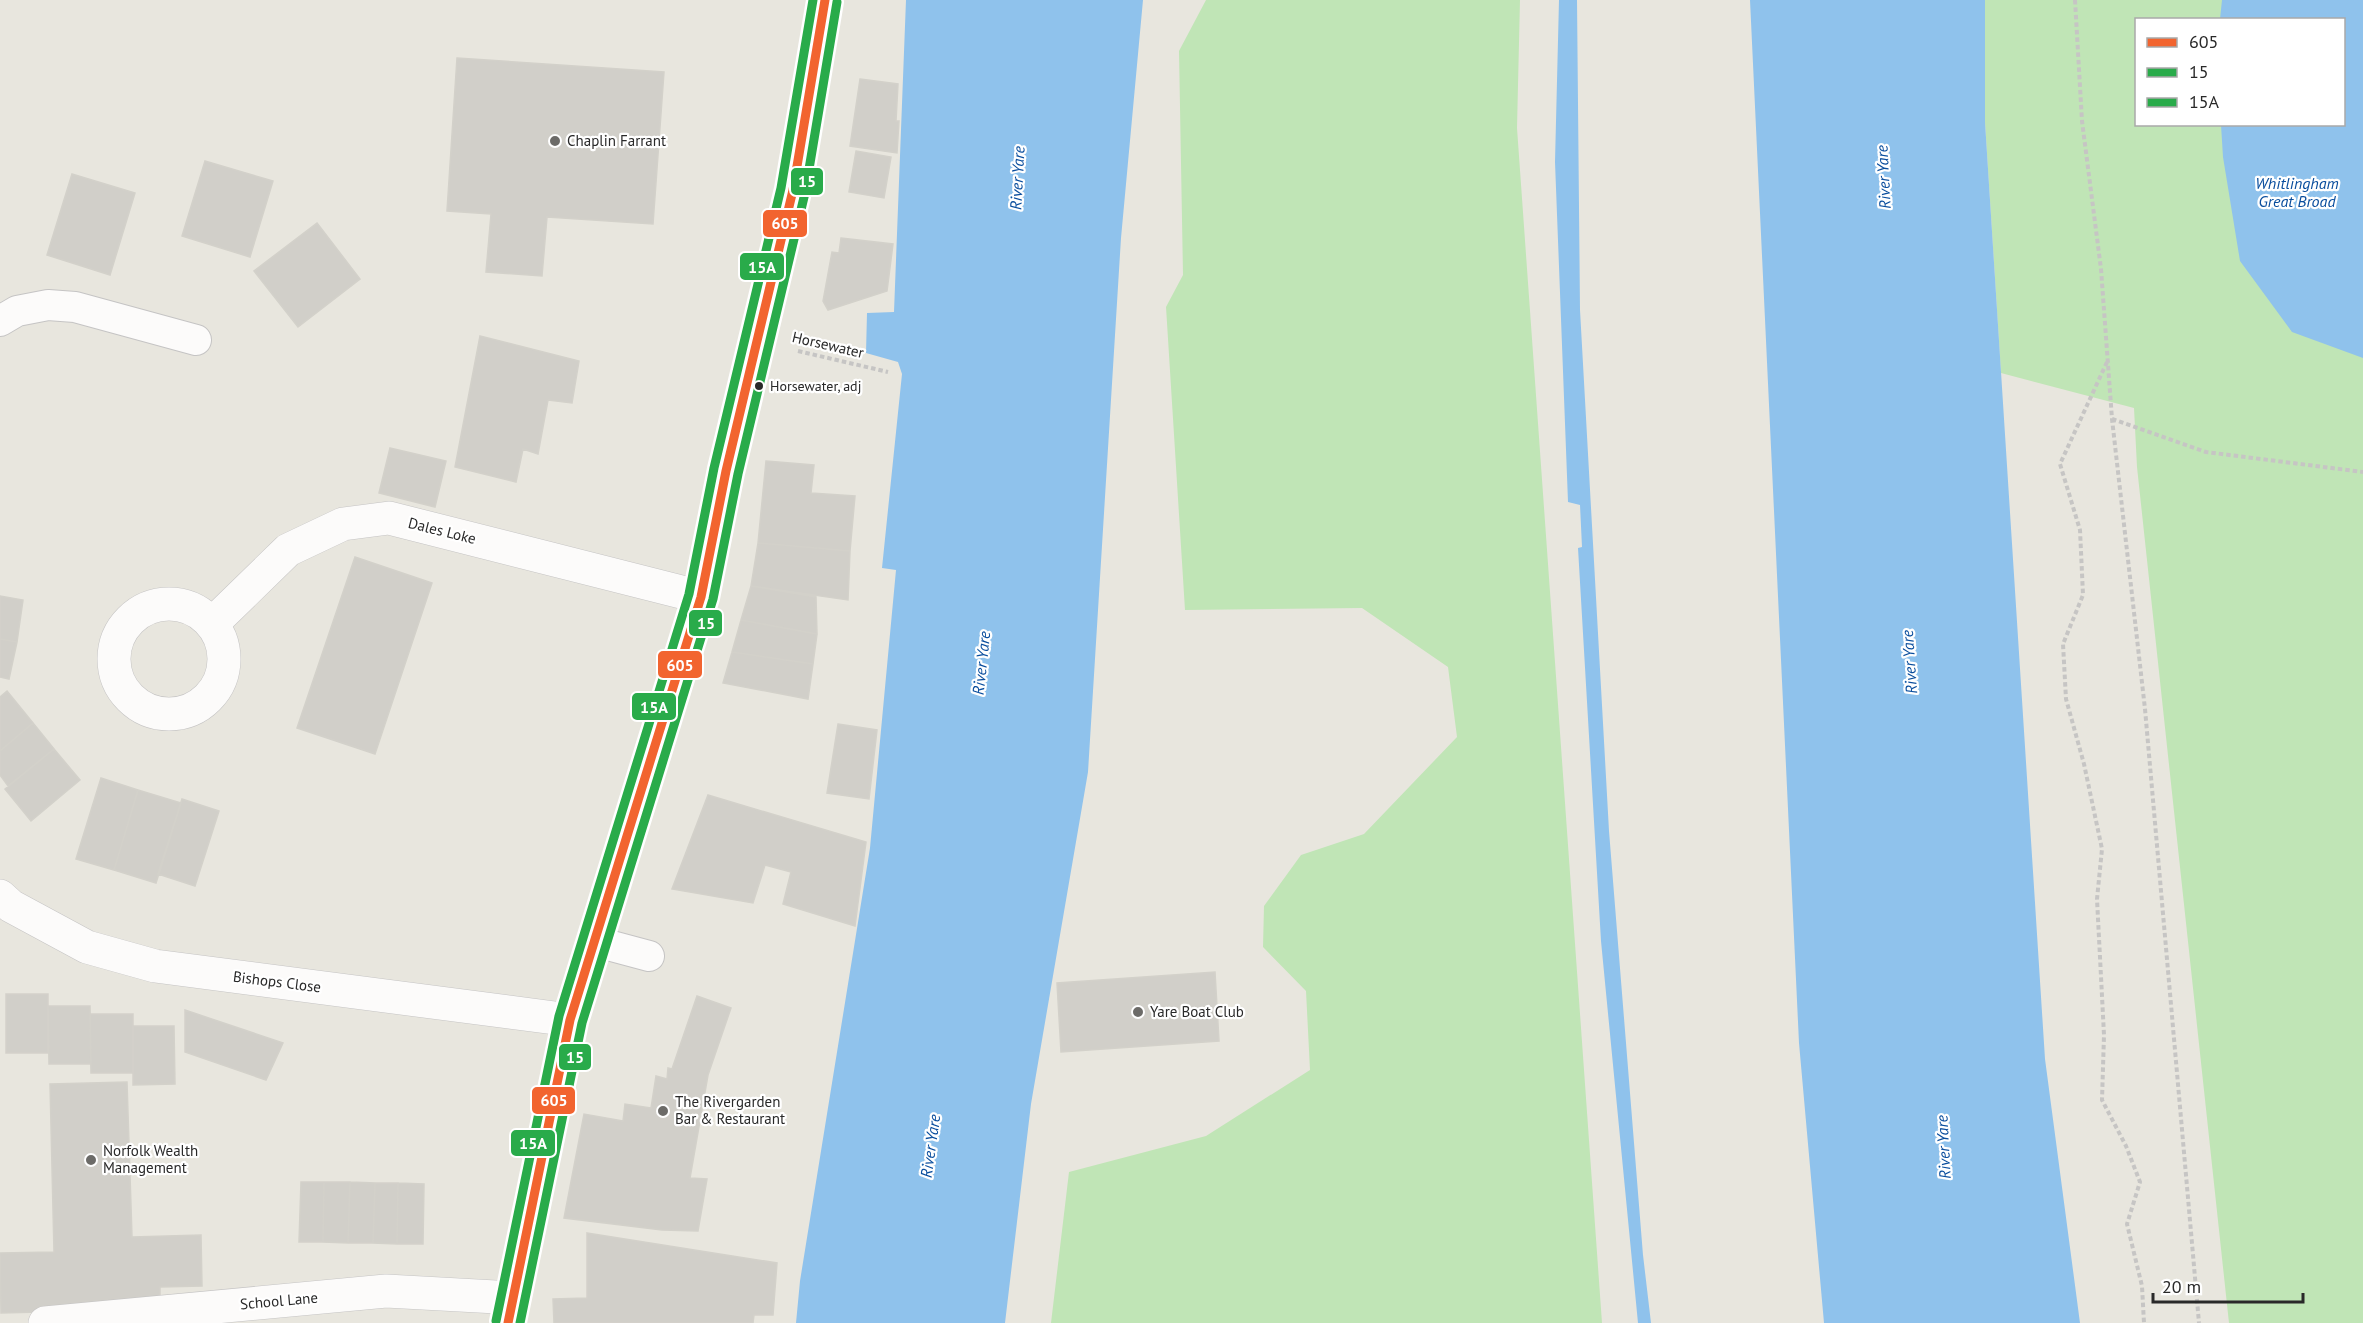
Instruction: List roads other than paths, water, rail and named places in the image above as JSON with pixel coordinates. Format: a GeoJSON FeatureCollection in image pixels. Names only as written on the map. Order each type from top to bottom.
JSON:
{"type":"FeatureCollection","features":[{"type":"Feature","properties":{"kind":"main road"},"geometry":{"type":"LineString","coordinates":[[510,1310],[570,1020],[701,597],[726,471],[793,190],[825,0]]}},
{"type":"Feature","properties":{"kind":"street","name":"Dales Loke"},"geometry":{"type":"LineString","coordinates":[[212,624],[288,550],[344,524],[390,518],[701,597]]}},
{"type":"Feature","properties":{"kind":"street","name":"Bishops Close"},"geometry":{"type":"LineString","coordinates":[[0,896],[11,906],[87,947],[155,966],[570,1020]]}},
{"type":"Feature","properties":{"kind":"street","name":"School Lane"},"geometry":{"type":"LineString","coordinates":[[45,1323],[386,1291],[510,1310]]}},
{"type":"Feature","properties":{"kind":"street"},"geometry":{"type":"LineString","coordinates":[[261,1323],[292,1300]]}},
{"type":"Feature","properties":{"kind":"lane"},"geometry":{"type":"LineString","coordinates":[[0,321],[17,311],[48,305],[75,307],[196,340]]}},
{"type":"Feature","properties":{"kind":"lane"},"geometry":{"type":"LineString","coordinates":[[593,941],[649,956]]}},
{"type":"Feature","properties":{"kind":"water","name":"River Yare"},"geometry":{"type":"Polygon","coordinates":[[[906,0],[1143,0],[1121,238],[1088,772],[1031,1104],[1005,1323],[796,1323],[800,1281],[870,848],[896,570],[882,568],[902,374],[898,362],[866,353],[867,313],[894,312],[906,0]]]}},
{"type":"Feature","properties":{"kind":"water"},"geometry":{"type":"Polygon","coordinates":[[[1559,0],[1577,0],[1580,310],[1609,831],[1643,1255],[1651,1323],[1638,1323],[1601,941],[1578,548],[1582,547],[1580,505],[1568,502],[1555,162],[1559,0]]]}},
{"type":"Feature","properties":{"kind":"water","name":"River Yare"},"geometry":{"type":"Polygon","coordinates":[[[1750,0],[1985,0],[1985,122],[2045,1059],[2080,1323],[1824,1323],[1799,1043],[1750,0]]]}},
{"type":"Feature","properties":{"kind":"water","name":"Whitlingham Great Broad"},"geometry":{"type":"Polygon","coordinates":[[[2222,0],[2363,0],[2363,358],[2292,332],[2240,261],[2223,157],[2221,126],[2345,126],[2345,18],[2220,18],[2222,0]]]}},
{"type":"Feature","properties":{"kind":"place","name":"Chaplin Farrant"},"geometry":{"type":"Point","coordinates":[555,141]}},
{"type":"Feature","properties":{"kind":"place","name":"Horsewater, adj"},"geometry":{"type":"Point","coordinates":[759,386]}},
{"type":"Feature","properties":{"kind":"place","name":"Yare Boat Club"},"geometry":{"type":"Point","coordinates":[1138,1012]}},
{"type":"Feature","properties":{"kind":"place","name":"The Rivergarden Bar & Restaurant"},"geometry":{"type":"Point","coordinates":[663,1111]}},
{"type":"Feature","properties":{"kind":"place","name":"Norfolk Wealth Management"},"geometry":{"type":"Point","coordinates":[91,1160]}}]}
